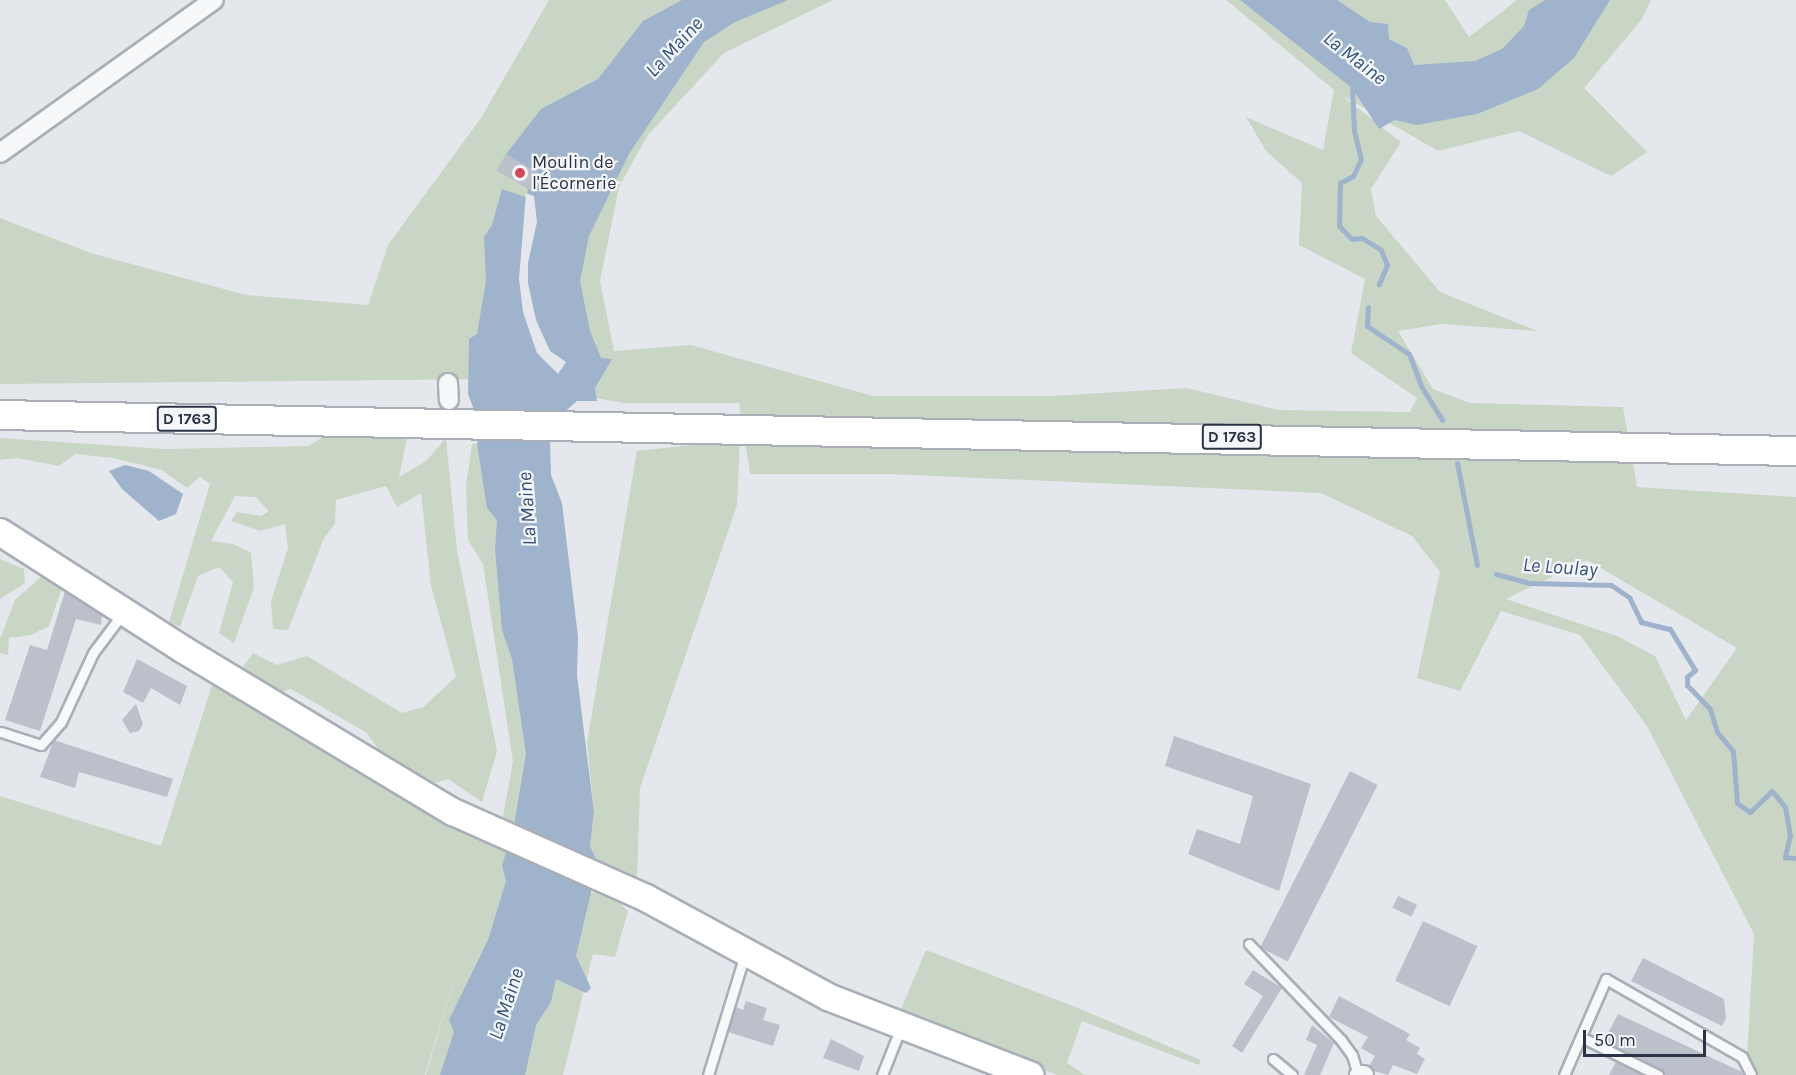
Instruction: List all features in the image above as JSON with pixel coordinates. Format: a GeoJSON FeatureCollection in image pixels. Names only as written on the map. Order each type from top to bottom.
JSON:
{"type":"FeatureCollection","features":[{"type":"Feature","properties":{"kind":"main road","name":"D 1763"},"geometry":{"type":"LineString","coordinates":[[0,415],[1796,451]]}},
{"type":"Feature","properties":{"kind":"street"},"geometry":{"type":"LineString","coordinates":[[0,153],[214,0]]}},
{"type":"Feature","properties":{"kind":"street"},"geometry":{"type":"LineString","coordinates":[[0,532],[124,612],[453,812],[500,835],[602,877],[828,997],[1030,1075]]}},
{"type":"Feature","properties":{"kind":"street"},"geometry":{"type":"LineString","coordinates":[[1358,1075],[1364,1075]]}},
{"type":"Feature","properties":{"kind":"lane"},"geometry":{"type":"LineString","coordinates":[[2,732],[40,745],[61,722],[93,653],[124,612]]}},
{"type":"Feature","properties":{"kind":"lane"},"geometry":{"type":"LineString","coordinates":[[1249,944],[1341,1040],[1352,1055],[1358,1075]]}},
{"type":"Feature","properties":{"kind":"lane"},"geometry":{"type":"LineString","coordinates":[[708,1075],[746,952]]}},
{"type":"Feature","properties":{"kind":"lane"},"geometry":{"type":"LineString","coordinates":[[1564,1075],[1606,979],[1742,1057],[1751,1075]]}},
{"type":"Feature","properties":{"kind":"lane"},"geometry":{"type":"LineString","coordinates":[[882,1075],[901,1027]]}},
{"type":"Feature","properties":{"kind":"lane"},"geometry":{"type":"LineString","coordinates":[[1581,1037],[1658,1075]]}},
{"type":"Feature","properties":{"kind":"lane"},"geometry":{"type":"LineString","coordinates":[[1273,1059],[1292,1075]]}},
{"type":"Feature","properties":{"kind":"green space"},"geometry":{"type":"Polygon","coordinates":[[[549,0],[833,0],[724,53],[648,135],[619,187],[600,281],[614,351],[691,345],[873,396],[1050,396],[1187,388],[1278,410],[1410,412],[1417,398],[1351,353],[1365,279],[1299,245],[1302,183],[1266,151],[1246,117],[1323,150],[1334,90],[1226,0],[1445,0],[1469,37],[1517,0],[1651,0],[1642,19],[1584,88],[1647,152],[1611,176],[1519,131],[1438,151],[1340,94],[1401,142],[1371,189],[1376,216],[1440,292],[1537,331],[1442,324],[1398,331],[1433,389],[1470,403],[1623,407],[1637,487],[1796,497],[1796,1075],[1746,1075],[1754,934],[1647,726],[1580,635],[1501,611],[1460,691],[1417,678],[1440,572],[1412,536],[1321,493],[890,474],[750,474],[739,403],[624,403],[490,379],[0,384],[0,218],[91,253],[246,295],[368,305],[388,245],[481,118],[549,0]],[[1587,560],[1506,599],[1617,636],[1655,656],[1686,720],[1737,648],[1587,560]]]}},
{"type":"Feature","properties":{"kind":"green space"},"geometry":{"type":"Polygon","coordinates":[[[324,436],[407,438],[399,477],[426,461],[446,438],[457,550],[497,751],[482,802],[448,779],[436,783],[381,753],[367,733],[291,689],[279,693],[239,673],[253,653],[277,665],[307,656],[402,713],[423,707],[456,677],[431,586],[421,493],[397,507],[386,486],[336,500],[335,524],[324,538],[288,630],[273,629],[271,601],[288,548],[285,524],[260,531],[231,521],[237,512],[261,516],[269,511],[255,497],[235,496],[211,541],[233,544],[251,553],[254,588],[234,643],[219,633],[233,582],[219,567],[198,576],[180,627],[169,622],[210,484],[200,477],[187,488],[162,470],[113,458],[75,454],[59,466],[17,458],[0,460],[0,438],[165,449],[309,446],[324,436]]]}},
{"type":"Feature","properties":{"kind":"green space"},"geometry":{"type":"Polygon","coordinates":[[[740,440],[737,505],[640,788],[637,881],[598,863],[590,846],[594,812],[587,742],[637,451],[740,440]]]}},
{"type":"Feature","properties":{"kind":"green space"},"geometry":{"type":"Polygon","coordinates":[[[487,442],[531,738],[517,869],[450,1075],[426,1075],[461,956],[425,1075],[0,1075],[0,796],[161,846],[212,685],[498,843],[513,762],[483,564],[468,540],[466,486],[472,444],[487,442]]]}},
{"type":"Feature","properties":{"kind":"green space"},"geometry":{"type":"Polygon","coordinates":[[[0,559],[24,569],[25,583],[0,599],[0,559]]]}},
{"type":"Feature","properties":{"kind":"green space"},"geometry":{"type":"Polygon","coordinates":[[[44,574],[63,585],[49,626],[31,635],[9,638],[8,655],[0,653],[0,639],[15,600],[44,574]]]}},
{"type":"Feature","properties":{"kind":"green space"},"geometry":{"type":"Polygon","coordinates":[[[606,890],[628,911],[615,957],[593,954],[563,1075],[515,1075],[563,899],[606,890]]]}},
{"type":"Feature","properties":{"kind":"green space"},"geometry":{"type":"Polygon","coordinates":[[[926,950],[1073,1006],[1201,1060],[1199,1065],[1082,1021],[1067,1063],[1085,1075],[1057,1075],[899,1014],[926,950]]]}},
{"type":"Feature","properties":{"kind":"water","name":"La Maine"},"geometry":{"type":"Polygon","coordinates":[[[682,0],[788,0],[735,22],[704,42],[629,154],[589,236],[580,281],[590,331],[601,358],[612,359],[595,388],[597,401],[577,401],[561,415],[550,439],[551,475],[562,503],[578,637],[577,675],[594,812],[590,846],[598,863],[576,956],[591,988],[586,993],[556,979],[551,1002],[536,1025],[525,1075],[440,1075],[454,1032],[449,1020],[488,940],[506,881],[502,865],[513,831],[526,754],[512,659],[502,630],[495,549],[497,520],[487,508],[477,444],[481,429],[468,394],[469,339],[477,334],[486,281],[484,237],[492,225],[502,189],[526,197],[528,190],[506,154],[541,109],[598,79],[643,21],[682,0]]]}},
{"type":"Feature","properties":{"kind":"water","name":"La Maine"},"geometry":{"type":"Polygon","coordinates":[[[1240,0],[1337,0],[1370,22],[1388,24],[1389,39],[1407,48],[1414,65],[1475,61],[1502,49],[1524,26],[1529,10],[1545,0],[1610,0],[1574,58],[1538,89],[1477,114],[1417,125],[1395,120],[1379,129],[1352,88],[1240,0]]]}},
{"type":"Feature","properties":{"kind":"water"},"geometry":{"type":"Polygon","coordinates":[[[125,465],[149,471],[183,494],[176,514],[159,521],[122,489],[109,471],[125,465]]]}},
{"type":"Feature","properties":{"kind":"pier"},"geometry":{"type":"Polygon","coordinates":[[[526,193],[534,196],[537,222],[528,263],[528,283],[536,320],[550,351],[566,362],[558,374],[537,353],[523,312],[519,279],[526,193]]]}},
{"type":"Feature","properties":{"kind":"building","name":"Moulin de l'Écornerie"},"geometry":{"type":"Polygon","coordinates":[[[506,154],[543,175],[534,192],[496,170],[506,154]]]}},
{"type":"Feature","properties":{"kind":"building"},"geometry":{"type":"Polygon","coordinates":[[[65,591],[102,615],[101,625],[76,619],[40,731],[5,720],[30,645],[47,650],[65,591]]]}},
{"type":"Feature","properties":{"kind":"building"},"geometry":{"type":"Polygon","coordinates":[[[137,659],[187,686],[180,705],[151,688],[143,703],[123,692],[137,659]]]}},
{"type":"Feature","properties":{"kind":"building"},"geometry":{"type":"Polygon","coordinates":[[[136,704],[143,724],[139,731],[130,733],[122,720],[136,704]]]}},
{"type":"Feature","properties":{"kind":"building"},"geometry":{"type":"Polygon","coordinates":[[[1174,736],[1311,784],[1279,891],[1188,854],[1197,829],[1240,844],[1253,796],[1165,766],[1174,736]]]}},
{"type":"Feature","properties":{"kind":"building"},"geometry":{"type":"Polygon","coordinates":[[[54,740],[173,779],[167,797],[79,772],[75,788],[40,777],[54,740]]]}},
{"type":"Feature","properties":{"kind":"building"},"geometry":{"type":"Polygon","coordinates":[[[1350,771],[1378,785],[1288,961],[1260,947],[1350,771]]]}},
{"type":"Feature","properties":{"kind":"building"},"geometry":{"type":"Polygon","coordinates":[[[1398,896],[1417,905],[1412,917],[1393,908],[1398,896]]]}},
{"type":"Feature","properties":{"kind":"building"},"geometry":{"type":"Polygon","coordinates":[[[1423,921],[1477,946],[1449,1006],[1395,981],[1423,921]]]}},
{"type":"Feature","properties":{"kind":"building"},"geometry":{"type":"Polygon","coordinates":[[[1643,958],[1724,999],[1726,1018],[1722,1026],[1631,981],[1643,958]]]}},
{"type":"Feature","properties":{"kind":"building"},"geometry":{"type":"Polygon","coordinates":[[[1253,970],[1282,988],[1242,1053],[1232,1046],[1263,996],[1244,984],[1253,970]]]}},
{"type":"Feature","properties":{"kind":"building"},"geometry":{"type":"Polygon","coordinates":[[[1339,996],[1410,1034],[1406,1040],[1420,1048],[1417,1054],[1425,1059],[1417,1074],[1393,1065],[1388,1075],[1374,1071],[1370,1065],[1375,1056],[1361,1048],[1368,1037],[1329,1017],[1339,996]]]}},
{"type":"Feature","properties":{"kind":"building"},"geometry":{"type":"Polygon","coordinates":[[[746,1001],[767,1008],[763,1020],[780,1025],[773,1046],[728,1032],[736,1007],[743,1010],[746,1001]]]}},
{"type":"Feature","properties":{"kind":"building"},"geometry":{"type":"Polygon","coordinates":[[[1618,1014],[1742,1072],[1743,1075],[1665,1075],[1661,1069],[1604,1041],[1618,1014]]]}},
{"type":"Feature","properties":{"kind":"building"},"geometry":{"type":"Polygon","coordinates":[[[1312,1025],[1334,1043],[1320,1075],[1304,1075],[1317,1045],[1306,1040],[1312,1025]]]}},
{"type":"Feature","properties":{"kind":"building"},"geometry":{"type":"Polygon","coordinates":[[[831,1039],[864,1056],[859,1071],[823,1058],[831,1039]]]}},
{"type":"Feature","properties":{"kind":"building"},"geometry":{"type":"Polygon","coordinates":[[[1616,1062],[1643,1075],[1609,1075],[1616,1062]]]}},
{"type":"Feature","properties":{"kind":"waterway","name":"Le Loulay"},"geometry":{"type":"LineString","coordinates":[[1355,84],[1352,88],[1354,131],[1361,159],[1353,176],[1340,183],[1339,226],[1352,239],[1362,238],[1381,250],[1387,265],[1379,284]]}},
{"type":"Feature","properties":{"kind":"waterway","name":"Le Loulay"},"geometry":{"type":"LineString","coordinates":[[1368,307],[1367,326],[1409,354],[1421,386],[1442,420]]}},
{"type":"Feature","properties":{"kind":"waterway","name":"Le Loulay"},"geometry":{"type":"LineString","coordinates":[[1457,463],[1477,565]]}},
{"type":"Feature","properties":{"kind":"waterway","name":"Le Loulay"},"geometry":{"type":"LineString","coordinates":[[1496,574],[1530,583],[1611,585],[1629,597],[1641,622],[1670,629],[1695,670],[1687,677],[1687,685],[1710,709],[1717,732],[1733,751],[1737,803],[1750,812],[1772,791],[1785,807],[1790,835],[1785,857],[1796,858]]}},
{"type":"Feature","properties":{"kind":"place","name":"Moulin de l'Écornerie"},"geometry":{"type":"Point","coordinates":[520,173]}}]}
